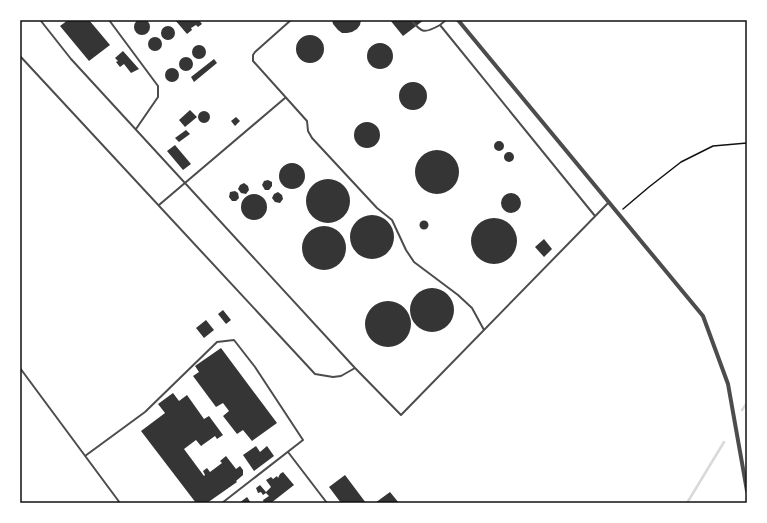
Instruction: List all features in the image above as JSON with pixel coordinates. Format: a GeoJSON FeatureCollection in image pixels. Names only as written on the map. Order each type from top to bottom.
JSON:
{"type":"FeatureCollection","features":[{"type":"Feature","properties":{"kind":"street"},"geometry":{"type":"LineString","coordinates":[[458,20],[703,316],[728,384],[747,491]]}},
{"type":"Feature","properties":{"kind":"lane"},"geometry":{"type":"LineString","coordinates":[[41,20],[71,59],[355,368],[401,415],[609,202]]}},
{"type":"Feature","properties":{"kind":"lane"},"geometry":{"type":"LineString","coordinates":[[109,20],[158,86],[158,97],[136,129]]}},
{"type":"Feature","properties":{"kind":"lane"},"geometry":{"type":"LineString","coordinates":[[291,20],[255,52],[253,55],[253,61],[307,121],[308,131],[312,138],[377,208],[392,220],[406,250],[414,262],[472,308],[484,330]]}},
{"type":"Feature","properties":{"kind":"lane"},"geometry":{"type":"LineString","coordinates":[[411,20],[419,30],[423,31],[431,30],[446,20]]}},
{"type":"Feature","properties":{"kind":"lane"},"geometry":{"type":"LineString","coordinates":[[440,25],[595,216]]}},
{"type":"Feature","properties":{"kind":"lane"},"geometry":{"type":"LineString","coordinates":[[20,56],[315,374],[333,377],[341,376],[355,368]]}},
{"type":"Feature","properties":{"kind":"lane"},"geometry":{"type":"LineString","coordinates":[[159,205],[285,98]]}},
{"type":"Feature","properties":{"kind":"lane"},"geometry":{"type":"LineString","coordinates":[[85,456],[145,412],[217,342],[234,340],[255,367],[303,440],[222,503]]}},
{"type":"Feature","properties":{"kind":"lane"},"geometry":{"type":"LineString","coordinates":[[20,368],[120,503]]}},
{"type":"Feature","properties":{"kind":"lane"},"geometry":{"type":"LineString","coordinates":[[288,452],[327,503]]}},
{"type":"Feature","properties":{"kind":"path"},"geometry":{"type":"LineString","coordinates":[[619,213],[681,162],[713,146],[747,143]]}},
{"type":"Feature","properties":{"kind":"building"},"geometry":{"type":"Polygon","coordinates":[[[142,19],[149,24],[150,27],[145,34],[142,35],[135,30],[134,27],[139,20],[142,19]]]}},
{"type":"Feature","properties":{"kind":"building"},"geometry":{"type":"Polygon","coordinates":[[[68,20],[89,20],[110,45],[89,61],[60,26],[68,20]]]}},
{"type":"Feature","properties":{"kind":"building"},"geometry":{"type":"Polygon","coordinates":[[[175,20],[199,20],[202,24],[198,27],[196,25],[191,28],[192,30],[187,34],[175,20]]]}},
{"type":"Feature","properties":{"kind":"building"},"geometry":{"type":"Polygon","coordinates":[[[332,20],[361,20],[357,29],[352,32],[342,33],[333,24],[332,20]]]}},
{"type":"Feature","properties":{"kind":"building"},"geometry":{"type":"Polygon","coordinates":[[[390,20],[424,20],[403,36],[390,20]]]}},
{"type":"Feature","properties":{"kind":"building"},"geometry":{"type":"Polygon","coordinates":[[[168,26],[173,28],[175,33],[173,38],[168,40],[163,38],[161,33],[163,28],[168,26]]]}},
{"type":"Feature","properties":{"kind":"building"},"geometry":{"type":"Polygon","coordinates":[[[310,35],[320,39],[324,49],[320,59],[310,63],[300,59],[296,49],[300,39],[310,35]]]}},
{"type":"Feature","properties":{"kind":"building"},"geometry":{"type":"Polygon","coordinates":[[[152,37],[158,37],[162,41],[162,47],[158,51],[152,51],[148,47],[148,41],[152,37]]]}},
{"type":"Feature","properties":{"kind":"building"},"geometry":{"type":"Polygon","coordinates":[[[380,43],[389,47],[393,56],[389,65],[380,69],[371,65],[367,56],[371,47],[380,43]]]}},
{"type":"Feature","properties":{"kind":"building"},"geometry":{"type":"Polygon","coordinates":[[[196,45],[202,45],[206,49],[206,55],[202,59],[196,59],[192,55],[192,49],[196,45]]]}},
{"type":"Feature","properties":{"kind":"building"},"geometry":{"type":"Polygon","coordinates":[[[123,51],[139,69],[131,73],[124,64],[120,67],[115,58],[123,51]]]}},
{"type":"Feature","properties":{"kind":"building"},"geometry":{"type":"Polygon","coordinates":[[[183,57],[189,57],[193,61],[193,67],[189,71],[183,71],[179,67],[179,61],[183,57]]]}},
{"type":"Feature","properties":{"kind":"building"},"geometry":{"type":"Polygon","coordinates":[[[214,59],[217,63],[194,82],[191,77],[214,59]]]}},
{"type":"Feature","properties":{"kind":"building"},"geometry":{"type":"Polygon","coordinates":[[[169,68],[175,68],[179,72],[179,78],[175,82],[169,82],[165,78],[165,72],[169,68]]]}},
{"type":"Feature","properties":{"kind":"building"},"geometry":{"type":"Polygon","coordinates":[[[413,82],[423,86],[427,96],[423,106],[413,110],[403,106],[399,96],[403,86],[413,82]]]}},
{"type":"Feature","properties":{"kind":"building"},"geometry":{"type":"Polygon","coordinates":[[[190,110],[197,117],[185,127],[179,120],[190,110]]]}},
{"type":"Feature","properties":{"kind":"building"},"geometry":{"type":"Polygon","coordinates":[[[202,111],[206,111],[210,117],[206,123],[202,123],[198,119],[198,115],[202,111]]]}},
{"type":"Feature","properties":{"kind":"building"},"geometry":{"type":"Polygon","coordinates":[[[236,117],[240,121],[235,126],[231,121],[236,117]]]}},
{"type":"Feature","properties":{"kind":"building"},"geometry":{"type":"Polygon","coordinates":[[[367,122],[376,126],[380,135],[376,144],[367,148],[358,144],[354,135],[358,126],[367,122]]]}},
{"type":"Feature","properties":{"kind":"building"},"geometry":{"type":"Polygon","coordinates":[[[186,130],[190,134],[179,142],[175,138],[186,130]]]}},
{"type":"Feature","properties":{"kind":"building"},"geometry":{"type":"Polygon","coordinates":[[[497,141],[501,141],[504,146],[501,151],[497,151],[494,148],[494,144],[497,141]]]}},
{"type":"Feature","properties":{"kind":"building"},"geometry":{"type":"Polygon","coordinates":[[[175,145],[191,164],[183,170],[167,151],[175,145]]]}},
{"type":"Feature","properties":{"kind":"building"},"geometry":{"type":"Polygon","coordinates":[[[433,150],[441,150],[446,151],[453,156],[458,163],[458,181],[453,188],[446,193],[433,194],[425,191],[418,184],[415,176],[415,168],[418,160],[425,153],[433,150]]]}},
{"type":"Feature","properties":{"kind":"building"},"geometry":{"type":"Polygon","coordinates":[[[509,152],[514,157],[509,162],[504,157],[509,152]]]}},
{"type":"Feature","properties":{"kind":"building"},"geometry":{"type":"Polygon","coordinates":[[[292,163],[301,167],[305,176],[301,185],[292,189],[283,185],[279,176],[283,167],[292,163]]]}},
{"type":"Feature","properties":{"kind":"building"},"geometry":{"type":"Polygon","coordinates":[[[328,179],[340,183],[346,189],[350,201],[346,213],[340,219],[328,223],[316,219],[310,213],[306,201],[310,189],[316,183],[328,179]]]}},
{"type":"Feature","properties":{"kind":"building"},"geometry":{"type":"Polygon","coordinates":[[[268,180],[272,182],[272,186],[269,190],[265,190],[262,185],[264,181],[268,180]]]}},
{"type":"Feature","properties":{"kind":"building"},"geometry":{"type":"Polygon","coordinates":[[[244,183],[248,186],[249,190],[246,194],[241,193],[238,189],[240,185],[244,183]]]}},
{"type":"Feature","properties":{"kind":"building"},"geometry":{"type":"Polygon","coordinates":[[[235,191],[238,193],[239,198],[236,201],[232,201],[229,197],[230,192],[235,191]]]}},
{"type":"Feature","properties":{"kind":"building"},"geometry":{"type":"Polygon","coordinates":[[[278,192],[282,195],[283,199],[280,203],[275,202],[272,198],[274,194],[278,192]]]}},
{"type":"Feature","properties":{"kind":"building"},"geometry":{"type":"Polygon","coordinates":[[[507,193],[515,193],[521,199],[521,207],[515,213],[507,213],[501,207],[501,199],[507,193]]]}},
{"type":"Feature","properties":{"kind":"building"},"geometry":{"type":"Polygon","coordinates":[[[254,194],[263,198],[267,207],[263,216],[254,220],[245,216],[241,207],[245,198],[254,194]]]}},
{"type":"Feature","properties":{"kind":"building"},"geometry":{"type":"Polygon","coordinates":[[[372,215],[384,219],[390,225],[394,237],[390,249],[384,255],[372,259],[360,255],[354,249],[350,237],[354,225],[360,219],[372,215]]]}},
{"type":"Feature","properties":{"kind":"building"},"geometry":{"type":"Polygon","coordinates":[[[494,218],[507,222],[513,228],[517,241],[513,254],[507,260],[494,264],[481,260],[475,254],[471,241],[475,228],[481,222],[494,218]]]}},
{"type":"Feature","properties":{"kind":"building"},"geometry":{"type":"Polygon","coordinates":[[[424,220],[429,225],[424,230],[419,225],[424,220]]]}},
{"type":"Feature","properties":{"kind":"building"},"geometry":{"type":"Polygon","coordinates":[[[320,226],[328,226],[333,227],[340,232],[345,239],[345,257],[340,264],[333,269],[320,270],[312,267],[305,260],[302,252],[302,244],[305,236],[312,229],[320,226]]]}},
{"type":"Feature","properties":{"kind":"building"},"geometry":{"type":"Polygon","coordinates":[[[544,239],[552,249],[544,257],[535,247],[544,239]]]}},
{"type":"Feature","properties":{"kind":"building"},"geometry":{"type":"Polygon","coordinates":[[[432,288],[444,292],[450,298],[454,310],[450,322],[444,328],[432,332],[420,328],[414,322],[410,310],[414,298],[420,292],[432,288]]]}},
{"type":"Feature","properties":{"kind":"building"},"geometry":{"type":"Polygon","coordinates":[[[388,301],[401,305],[407,311],[411,324],[407,337],[401,343],[388,347],[375,343],[369,337],[365,324],[369,311],[375,305],[388,301]]]}},
{"type":"Feature","properties":{"kind":"building"},"geometry":{"type":"Polygon","coordinates":[[[223,310],[231,320],[226,324],[218,314],[223,310]]]}},
{"type":"Feature","properties":{"kind":"building"},"geometry":{"type":"Polygon","coordinates":[[[206,320],[214,330],[204,338],[196,328],[206,320]]]}},
{"type":"Feature","properties":{"kind":"building"},"geometry":{"type":"Polygon","coordinates":[[[221,348],[277,423],[252,441],[243,430],[237,434],[223,416],[229,411],[223,403],[216,407],[193,376],[199,372],[195,366],[221,348]]]}},
{"type":"Feature","properties":{"kind":"building"},"geometry":{"type":"Polygon","coordinates":[[[173,393],[179,401],[187,395],[204,419],[209,416],[223,435],[217,439],[215,436],[201,446],[196,440],[184,449],[204,476],[203,471],[207,468],[210,472],[222,463],[220,461],[226,456],[236,469],[240,466],[243,470],[243,475],[236,481],[237,482],[207,503],[196,503],[141,431],[165,413],[158,404],[173,393]]]}},
{"type":"Feature","properties":{"kind":"building"},"geometry":{"type":"Polygon","coordinates":[[[256,446],[260,452],[267,446],[274,456],[254,471],[243,455],[256,446]]]}},
{"type":"Feature","properties":{"kind":"building"},"geometry":{"type":"Polygon","coordinates":[[[283,472],[294,485],[271,503],[264,503],[263,500],[269,496],[266,493],[263,495],[261,492],[258,493],[256,488],[260,485],[266,492],[271,487],[266,480],[271,477],[273,479],[277,476],[278,478],[283,472]]]}},
{"type":"Feature","properties":{"kind":"building"},"geometry":{"type":"Polygon","coordinates":[[[345,475],[366,503],[341,503],[329,487],[345,475]]]}},
{"type":"Feature","properties":{"kind":"building"},"geometry":{"type":"Polygon","coordinates":[[[390,492],[399,503],[375,503],[390,492]]]}},
{"type":"Feature","properties":{"kind":"building"},"geometry":{"type":"Polygon","coordinates":[[[247,497],[251,503],[239,503],[247,497]]]}},
{"type":"Feature","properties":{"kind":"waterway"},"geometry":{"type":"LineString","coordinates":[[742,410],[747,403]]}},
{"type":"Feature","properties":{"kind":"waterway"},"geometry":{"type":"LineString","coordinates":[[687,503],[724,442]]}}]}
